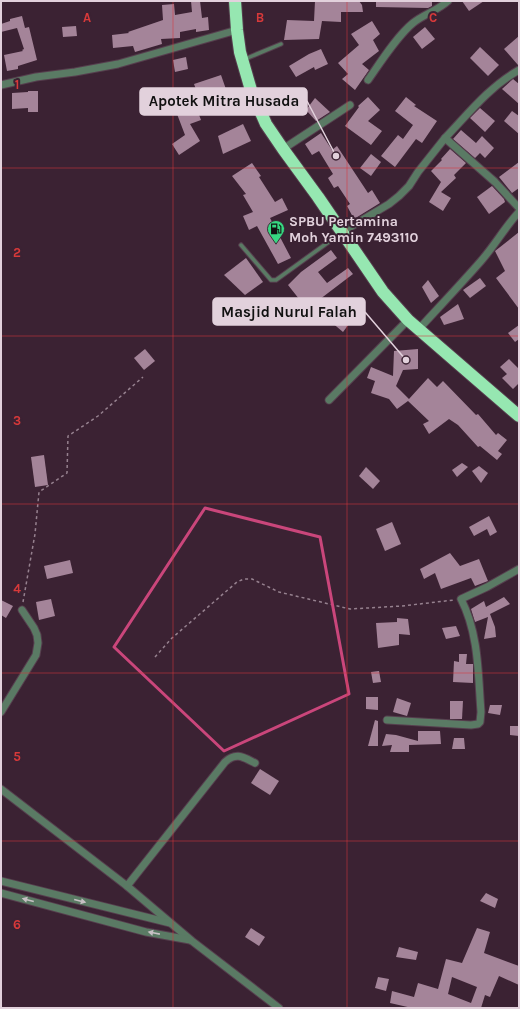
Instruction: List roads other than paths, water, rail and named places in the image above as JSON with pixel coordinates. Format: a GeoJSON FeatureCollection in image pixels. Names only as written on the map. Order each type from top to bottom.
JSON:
{"type":"FeatureCollection","features":[{"type":"Feature","properties":{"kind":"highway"},"geometry":{"type":"LineString","coordinates":[[235,1],[237,30],[242,61],[251,90],[266,124],[283,149],[383,292],[418,330],[519,416]]}},
{"type":"Feature","properties":{"kind":"street"},"geometry":{"type":"LineString","coordinates":[[368,80],[390,49],[413,23],[435,11],[448,1]]}},
{"type":"Feature","properties":{"kind":"street"},"geometry":{"type":"LineString","coordinates":[[1,85],[36,77],[118,64],[237,30]]}},
{"type":"Feature","properties":{"kind":"street"},"geometry":{"type":"LineString","coordinates":[[342,232],[383,208],[399,196],[409,186],[445,138],[486,94],[519,70]]}},
{"type":"Feature","properties":{"kind":"street"},"geometry":{"type":"LineString","coordinates":[[283,149],[350,105]]}},
{"type":"Feature","properties":{"kind":"street"},"geometry":{"type":"LineString","coordinates":[[445,138],[495,182],[519,208]]}},
{"type":"Feature","properties":{"kind":"street"},"geometry":{"type":"LineString","coordinates":[[418,330],[482,260],[500,237],[506,226],[519,212]]}},
{"type":"Feature","properties":{"kind":"street"},"geometry":{"type":"LineString","coordinates":[[329,400],[408,320]]}},
{"type":"Feature","properties":{"kind":"street"},"geometry":{"type":"LineString","coordinates":[[386,720],[471,725],[478,724],[480,722],[481,712],[475,639],[471,622],[461,599],[488,587],[519,569]]}},
{"type":"Feature","properties":{"kind":"street"},"geometry":{"type":"LineString","coordinates":[[1,712],[36,655],[38,644],[37,635],[22,610]]}},
{"type":"Feature","properties":{"kind":"street"},"geometry":{"type":"LineString","coordinates":[[127,886],[225,762],[230,758],[243,756],[255,763]]}},
{"type":"Feature","properties":{"kind":"street"},"geometry":{"type":"LineString","coordinates":[[1,789],[127,886],[192,941],[279,1008]]}},
{"type":"Feature","properties":{"kind":"street"},"geometry":{"type":"LineString","coordinates":[[1,881],[172,924]]}},
{"type":"Feature","properties":{"kind":"street"},"geometry":{"type":"LineString","coordinates":[[1,892],[146,932],[192,941]]}},
{"type":"Feature","properties":{"kind":"lane"},"geometry":{"type":"LineString","coordinates":[[242,61],[281,44]]}},
{"type":"Feature","properties":{"kind":"lane"},"geometry":{"type":"LineString","coordinates":[[242,244],[271,280],[276,280],[342,232]]}},
{"type":"Feature","properties":{"kind":"place","name":"Apotek Mitra Husada"},"geometry":{"type":"Point","coordinates":[336,156]}},
{"type":"Feature","properties":{"kind":"place","name":"SPBU Pertamina Moh Yamin 7493110"},"geometry":{"type":"Point","coordinates":[276,244]}},
{"type":"Feature","properties":{"kind":"place","name":"Masjid Nurul Falah"},"geometry":{"type":"Point","coordinates":[406,360]}}]}
